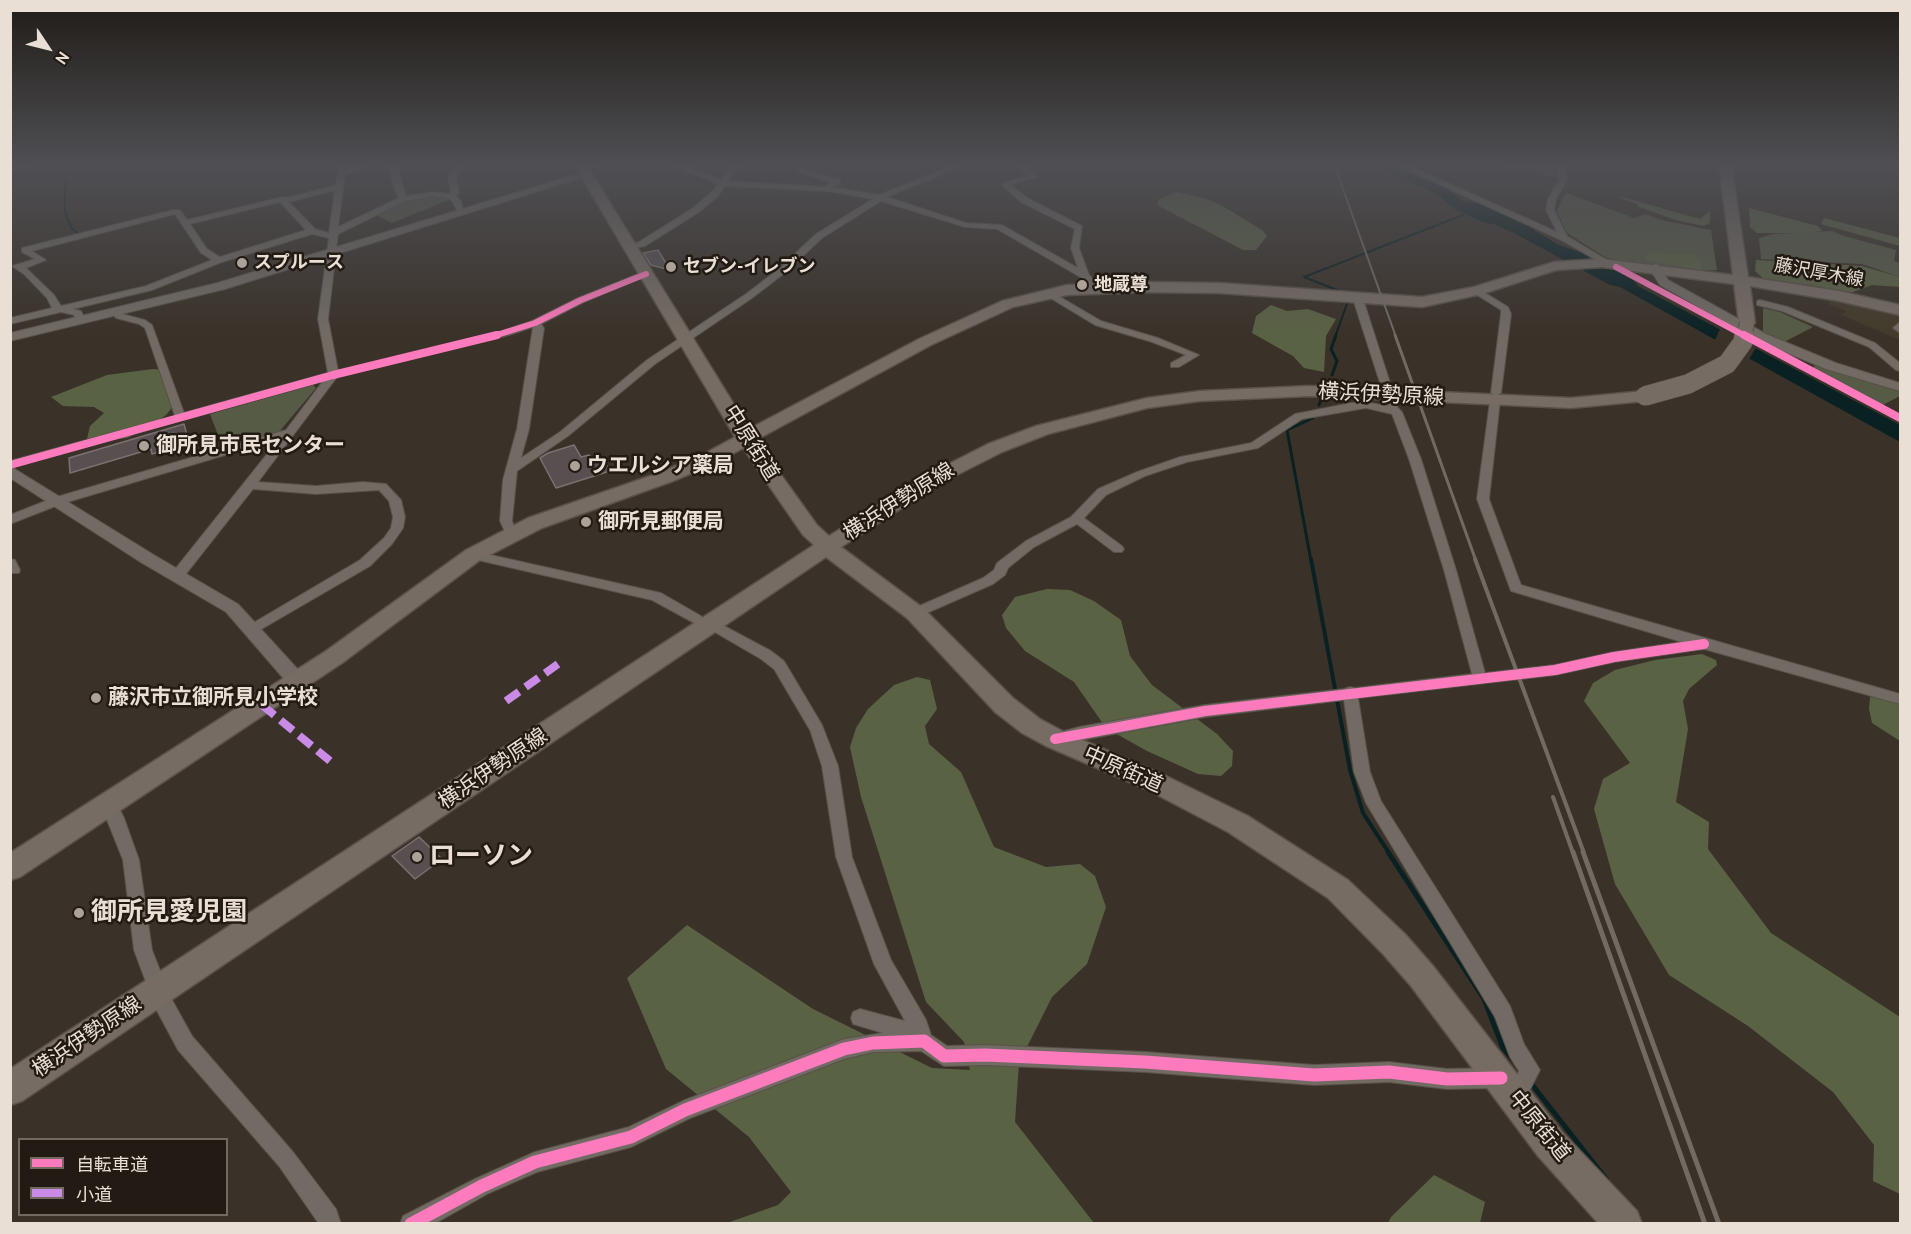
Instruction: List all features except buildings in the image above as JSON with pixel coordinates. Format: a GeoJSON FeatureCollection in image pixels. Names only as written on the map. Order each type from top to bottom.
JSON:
{"type":"FeatureCollection","features":[{"type":"Feature","properties":{"kind":"main road","name":"中原街道"},"geometry":{"type":"LineString","coordinates":[[616,222],[746,438],[801,520],[824,543],[915,613],[1004,705],[1031,726],[1055,740],[1156,783],[1238,824],[1338,889],[1401,952],[1512,1089],[1550,1144],[1624,1224]]}},
{"type":"Feature","properties":{"kind":"main road","name":"横浜伊勢原線"},"geometry":{"type":"LineString","coordinates":[[10,1071],[155,983],[824,543],[912,479],[950,459],[1036,424],[1099,406],[1155,395],[1244,386],[1308,384],[1389,397],[1495,397],[1571,403],[1688,384],[1726,364],[1743,342],[1742,320],[1726,222]]}},
{"type":"Feature","properties":{"kind":"main road","name":"横浜伊勢原線"},"geometry":{"type":"LineString","coordinates":[[1730,222],[1736,280]]}},
{"type":"Feature","properties":{"kind":"main road"},"geometry":{"type":"LineString","coordinates":[[10,868],[297,681],[473,555],[511,533],[688,468],[825,394],[979,316],[1008,304],[1050,294],[1098,288],[1219,288],[1422,302],[1477,291],[1539,270],[1568,264],[1607,263],[1736,280]]}},
{"type":"Feature","properties":{"kind":"main road","name":"藤沢厚木線"},"geometry":{"type":"LineString","coordinates":[[1736,280],[1839,296],[1900,310]]}},
{"type":"Feature","properties":{"kind":"main road","name":"横浜伊勢原線"},"geometry":{"type":"LineString","coordinates":[[10,1089],[155,983]]}},
{"type":"Feature","properties":{"kind":"street"},"geometry":{"type":"LineString","coordinates":[[15,266],[42,260],[25,250],[136,222]]}},
{"type":"Feature","properties":{"kind":"street"},"geometry":{"type":"LineString","coordinates":[[190,222],[184,223],[204,251],[219,260]]}},
{"type":"Feature","properties":{"kind":"street"},"geometry":{"type":"LineString","coordinates":[[304,222],[312,231]]}},
{"type":"Feature","properties":{"kind":"street"},"geometry":{"type":"LineString","coordinates":[[177,576],[250,485],[333,375],[323,319],[335,222]]}},
{"type":"Feature","properties":{"kind":"street"},"geometry":{"type":"LineString","coordinates":[[10,321],[149,288],[219,260],[312,231],[333,235],[359,222]]}},
{"type":"Feature","properties":{"kind":"street"},"geometry":{"type":"LineString","coordinates":[[12,336],[221,286],[427,222]]}},
{"type":"Feature","properties":{"kind":"street"},"geometry":{"type":"LineString","coordinates":[[632,247],[642,244],[680,222]]}},
{"type":"Feature","properties":{"kind":"street"},"geometry":{"type":"LineString","coordinates":[[512,469],[564,434],[651,362],[687,340],[783,270],[819,236],[843,222]]}},
{"type":"Feature","properties":{"kind":"street"},"geometry":{"type":"LineString","coordinates":[[954,222],[965,225],[999,227],[1085,276],[1098,288]]}},
{"type":"Feature","properties":{"kind":"street"},"geometry":{"type":"LineString","coordinates":[[1066,222],[1079,228],[1075,248],[1085,276]]}},
{"type":"Feature","properties":{"kind":"street"},"geometry":{"type":"LineString","coordinates":[[1529,222],[1564,237],[1607,263]]}},
{"type":"Feature","properties":{"kind":"street"},"geometry":{"type":"LineString","coordinates":[[1557,222],[1564,237]]}},
{"type":"Feature","properties":{"kind":"street"},"geometry":{"type":"LineString","coordinates":[[15,266],[28,273],[51,297],[57,308],[78,313],[80,319]]}},
{"type":"Feature","properties":{"kind":"street"},"geometry":{"type":"LineString","coordinates":[[1655,268],[1664,282],[1761,337],[1831,366],[1900,387]]}},
{"type":"Feature","properties":{"kind":"street"},"geometry":{"type":"LineString","coordinates":[[10,465],[333,375],[473,342],[535,323],[581,300],[646,274]]}},
{"type":"Feature","properties":{"kind":"street"},"geometry":{"type":"LineString","coordinates":[[1477,291],[1505,309],[1506,314],[1483,499],[1516,588],[1900,699]]}},
{"type":"Feature","properties":{"kind":"street"},"geometry":{"type":"LineString","coordinates":[[1050,294],[1098,323],[1155,339],[1194,355],[1175,365]]}},
{"type":"Feature","properties":{"kind":"street"},"geometry":{"type":"LineString","coordinates":[[1350,298],[1415,459],[1450,570],[1480,679]]}},
{"type":"Feature","properties":{"kind":"street"},"geometry":{"type":"LineString","coordinates":[[1760,303],[1785,309],[1856,337],[1900,368]]}},
{"type":"Feature","properties":{"kind":"street"},"geometry":{"type":"LineString","coordinates":[[115,311],[119,316],[142,322],[149,327],[180,416]]}},
{"type":"Feature","properties":{"kind":"street"},"geometry":{"type":"LineString","coordinates":[[12,336],[26,317]]}},
{"type":"Feature","properties":{"kind":"street"},"geometry":{"type":"LineString","coordinates":[[511,533],[506,521],[512,469],[524,421],[539,328],[535,323]]}},
{"type":"Feature","properties":{"kind":"street"},"geometry":{"type":"LineString","coordinates":[[1900,325],[1898,327],[1900,330]]}},
{"type":"Feature","properties":{"kind":"street"},"geometry":{"type":"LineString","coordinates":[[915,613],[988,581],[1000,572],[1002,566],[1030,544],[1077,518],[1102,492],[1141,474],[1184,459],[1254,446],[1299,416],[1366,405],[1389,397]]}},
{"type":"Feature","properties":{"kind":"street"},"geometry":{"type":"LineString","coordinates":[[10,520],[57,501],[287,433]]}},
{"type":"Feature","properties":{"kind":"street"},"geometry":{"type":"LineString","coordinates":[[10,471],[232,608],[297,681]]}},
{"type":"Feature","properties":{"kind":"street"},"geometry":{"type":"LineString","coordinates":[[250,485],[316,490],[363,486],[382,488],[395,500],[399,517],[397,528],[388,541],[366,563],[253,629]]}},
{"type":"Feature","properties":{"kind":"street"},"geometry":{"type":"LineString","coordinates":[[1077,518],[1118,549]]}},
{"type":"Feature","properties":{"kind":"street"},"geometry":{"type":"LineString","coordinates":[[473,555],[656,596],[766,655],[779,665],[817,729],[830,766],[844,857],[883,964],[919,1027],[924,1041]]}},
{"type":"Feature","properties":{"kind":"street"},"geometry":{"type":"LineString","coordinates":[[1055,740],[1079,733],[1205,711],[1343,693],[1555,670],[1614,657],[1704,644]]}},
{"type":"Feature","properties":{"kind":"street"},"geometry":{"type":"LineString","coordinates":[[860,1018],[909,1031],[944,1056],[976,1054],[1145,1062],[1314,1075],[1389,1072],[1512,1089],[1530,1070],[1517,1050],[1503,1012],[1374,803],[1362,772],[1343,693]]}},
{"type":"Feature","properties":{"kind":"street"},"geometry":{"type":"LineString","coordinates":[[109,805],[131,860],[143,950],[155,983],[185,1043],[286,1159],[328,1217],[330,1224]]}},
{"type":"Feature","properties":{"kind":"street"},"geometry":{"type":"LineString","coordinates":[[411,1224],[482,1186],[535,1162],[631,1137],[685,1110],[844,1049],[873,1043],[924,1041]]}},
{"type":"Feature","properties":{"kind":"shaded area"},"geometry":{"type":"Polygon","coordinates":[[[1831,297],[1900,312],[1900,340],[1841,315],[1847,311],[1828,304],[1831,297]]]}},
{"type":"Feature","properties":{"kind":"green space"},"geometry":{"type":"Polygon","coordinates":[[[1189,222],[1248,222],[1267,236],[1256,250],[1243,250],[1189,222]]]}},
{"type":"Feature","properties":{"kind":"green space"},"geometry":{"type":"Polygon","coordinates":[[[1562,222],[1669,222],[1711,230],[1717,270],[1702,271],[1619,261],[1605,257],[1567,233],[1562,222]]]}},
{"type":"Feature","properties":{"kind":"green space"},"geometry":{"type":"Polygon","coordinates":[[[1683,222],[1710,222],[1703,226],[1683,222]]]}},
{"type":"Feature","properties":{"kind":"green space"},"geometry":{"type":"Polygon","coordinates":[[[1750,222],[1801,222],[1818,226],[1822,231],[1757,233],[1750,227],[1750,222]]]}},
{"type":"Feature","properties":{"kind":"green space"},"geometry":{"type":"Polygon","coordinates":[[[1822,222],[1838,222],[1900,238],[1900,246],[1821,224],[1822,222]]]}},
{"type":"Feature","properties":{"kind":"green space"},"geometry":{"type":"Polygon","coordinates":[[[1832,231],[1896,250],[1894,261],[1900,263],[1900,277],[1862,264],[1761,259],[1759,238],[1773,234],[1832,231]]]}},
{"type":"Feature","properties":{"kind":"green space"},"geometry":{"type":"Polygon","coordinates":[[[1646,253],[1674,255],[1694,254],[1700,261],[1702,271],[1646,259],[1646,253]]]}},
{"type":"Feature","properties":{"kind":"green space"},"geometry":{"type":"Polygon","coordinates":[[[1756,260],[1862,266],[1900,277],[1900,287],[1872,285],[1850,293],[1792,286],[1764,279],[1755,271],[1756,260]]]}},
{"type":"Feature","properties":{"kind":"green space"},"geometry":{"type":"Polygon","coordinates":[[[1271,305],[1287,311],[1308,309],[1336,319],[1326,336],[1324,372],[1304,368],[1293,356],[1252,333],[1256,316],[1271,305]]]}},
{"type":"Feature","properties":{"kind":"green space"},"geometry":{"type":"Polygon","coordinates":[[[1763,308],[1780,312],[1813,327],[1784,342],[1763,332],[1763,308]]]}},
{"type":"Feature","properties":{"kind":"green space"},"geometry":{"type":"Polygon","coordinates":[[[1816,365],[1900,392],[1900,396],[1881,406],[1814,370],[1813,367],[1816,365]]]}},
{"type":"Feature","properties":{"kind":"green space"},"geometry":{"type":"Polygon","coordinates":[[[153,369],[166,370],[174,405],[166,415],[149,428],[127,438],[86,443],[90,426],[104,413],[94,407],[63,406],[51,397],[107,375],[153,369]]]}},
{"type":"Feature","properties":{"kind":"green space"},"geometry":{"type":"Polygon","coordinates":[[[313,385],[316,388],[279,432],[223,448],[210,414],[313,385]]]}},
{"type":"Feature","properties":{"kind":"green space"},"geometry":{"type":"Polygon","coordinates":[[[1047,589],[1070,590],[1094,601],[1121,620],[1130,656],[1152,685],[1217,734],[1233,751],[1232,766],[1221,776],[1198,774],[1147,751],[1106,728],[1074,682],[1025,651],[1006,628],[1002,615],[1015,597],[1047,589]]]}},
{"type":"Feature","properties":{"kind":"green space"},"geometry":{"type":"Polygon","coordinates":[[[1702,654],[1716,660],[1717,665],[1689,689],[1683,701],[1688,729],[1676,802],[1709,822],[1708,849],[1771,933],[1900,1017],[1900,1194],[1873,1181],[1874,1145],[1833,1092],[1748,1026],[1669,975],[1615,884],[1594,809],[1603,779],[1630,763],[1584,701],[1593,683],[1615,670],[1655,660],[1702,654]]]}},
{"type":"Feature","properties":{"kind":"green space"},"geometry":{"type":"Polygon","coordinates":[[[917,677],[930,680],[937,709],[925,726],[929,744],[961,772],[994,847],[1046,867],[1080,864],[1095,876],[1106,907],[1087,964],[1052,997],[1019,1063],[1015,1122],[1094,1223],[727,1223],[778,1205],[791,1192],[749,1137],[666,1069],[627,978],[687,925],[813,1009],[932,1068],[970,1070],[964,1042],[926,1002],[861,797],[850,747],[856,728],[868,709],[894,685],[917,677]]]}},
{"type":"Feature","properties":{"kind":"green space"},"geometry":{"type":"Polygon","coordinates":[[[1870,697],[1885,697],[1900,703],[1900,741],[1872,723],[1869,709],[1870,697]]]}},
{"type":"Feature","properties":{"kind":"green space"},"geometry":{"type":"Polygon","coordinates":[[[1434,1175],[1485,1202],[1480,1223],[1388,1223],[1391,1217],[1434,1175]]]}},
{"type":"Feature","properties":{"kind":"water"},"geometry":{"type":"Polygon","coordinates":[[[1488,222],[1521,222],[1533,227],[1535,231],[1559,245],[1582,253],[1633,280],[1638,286],[1900,425],[1900,442],[1620,287],[1610,285],[1514,233],[1488,222]]]}},
{"type":"Feature","properties":{"kind":"pier"},"geometry":{"type":"Polygon","coordinates":[[[1721,327],[1757,346],[1748,361],[1714,342],[1721,327]]]}},
{"type":"Feature","properties":{"kind":"waterway"},"geometry":{"type":"LineString","coordinates":[[69,222],[72,229],[78,233]]}},
{"type":"Feature","properties":{"kind":"waterway"},"geometry":{"type":"LineString","coordinates":[[1342,292],[1304,277],[1446,222]]}},
{"type":"Feature","properties":{"kind":"waterway"},"geometry":{"type":"LineString","coordinates":[[1335,337],[1348,301]]}},
{"type":"Feature","properties":{"kind":"waterway"},"geometry":{"type":"LineString","coordinates":[[1332,375],[1337,361],[1331,349],[1336,335]]}},
{"type":"Feature","properties":{"kind":"waterway"},"geometry":{"type":"LineString","coordinates":[[1319,405],[1321,399]]}},
{"type":"Feature","properties":{"kind":"waterway"},"geometry":{"type":"LineString","coordinates":[[1311,561],[1287,430],[1313,418]]}},
{"type":"Feature","properties":{"kind":"waterway"},"geometry":{"type":"LineString","coordinates":[[1311,559],[1350,770],[1363,813],[1389,853]]}},
{"type":"Feature","properties":{"kind":"waterway"},"geometry":{"type":"LineString","coordinates":[[1388,852],[1484,999],[1503,1048],[1513,1060]]}},
{"type":"Feature","properties":{"kind":"waterway"},"geometry":{"type":"LineString","coordinates":[[1530,1082],[1607,1180]]}},
{"type":"Feature","properties":{"kind":"railway"},"geometry":{"type":"LineString","coordinates":[[1355,222],[1396,337]]}},
{"type":"Feature","properties":{"kind":"railway"},"geometry":{"type":"LineString","coordinates":[[1395,335],[1476,561]]}},
{"type":"Feature","properties":{"kind":"railway"},"geometry":{"type":"LineString","coordinates":[[1475,559],[1584,853]]}},
{"type":"Feature","properties":{"kind":"railway"},"geometry":{"type":"LineString","coordinates":[[1553,797],[1573,853]]}},
{"type":"Feature","properties":{"kind":"railway"},"geometry":{"type":"LineString","coordinates":[[1573,852],[1705,1224]]}},
{"type":"Feature","properties":{"kind":"railway"},"geometry":{"type":"LineString","coordinates":[[1583,852],[1719,1224]]}},
{"type":"Feature","properties":{"kind":"marked path"},"geometry":{"type":"LineString","coordinates":[[506,701],[558,664]]}},
{"type":"Feature","properties":{"kind":"marked path"},"geometry":{"type":"LineString","coordinates":[[262,705],[335,765]]}},
{"type":"Feature","properties":{"kind":"cycle path"},"geometry":{"type":"LineString","coordinates":[[1616,267],[1900,418]]}},
{"type":"Feature","properties":{"kind":"cycle path"},"geometry":{"type":"LineString","coordinates":[[10,465],[333,375],[506,333],[535,323],[581,300],[646,274]]}},
{"type":"Feature","properties":{"kind":"cycle path"},"geometry":{"type":"LineString","coordinates":[[1055,739],[1205,711],[1555,670],[1614,657],[1704,644]]}},
{"type":"Feature","properties":{"kind":"cycle path"},"geometry":{"type":"LineString","coordinates":[[411,1224],[482,1186],[535,1162],[631,1137],[685,1110],[844,1049],[873,1043],[924,1041],[944,1056],[985,1055],[1145,1062],[1314,1075],[1389,1072],[1447,1079],[1501,1078]]}},
{"type":"Feature","properties":{"kind":"place","name":"スプルース"},"geometry":{"type":"Point","coordinates":[242,263]}},
{"type":"Feature","properties":{"kind":"place","name":"セブン-イレブン"},"geometry":{"type":"Point","coordinates":[671,267]}},
{"type":"Feature","properties":{"kind":"place","name":"地蔵尊"},"geometry":{"type":"Point","coordinates":[1082,285]}},
{"type":"Feature","properties":{"kind":"place","name":"御所見市民センター"},"geometry":{"type":"Point","coordinates":[144,446]}},
{"type":"Feature","properties":{"kind":"place","name":"ウエルシア薬局"},"geometry":{"type":"Point","coordinates":[575,466]}},
{"type":"Feature","properties":{"kind":"place","name":"御所見郵便局"},"geometry":{"type":"Point","coordinates":[586,522]}},
{"type":"Feature","properties":{"kind":"place","name":"藤沢市立御所見小学校"},"geometry":{"type":"Point","coordinates":[96,698]}},
{"type":"Feature","properties":{"kind":"place","name":"ローソン"},"geometry":{"type":"Point","coordinates":[417,857]}},
{"type":"Feature","properties":{"kind":"place","name":"御所見愛児園"},"geometry":{"type":"Point","coordinates":[79,913]}}]}
